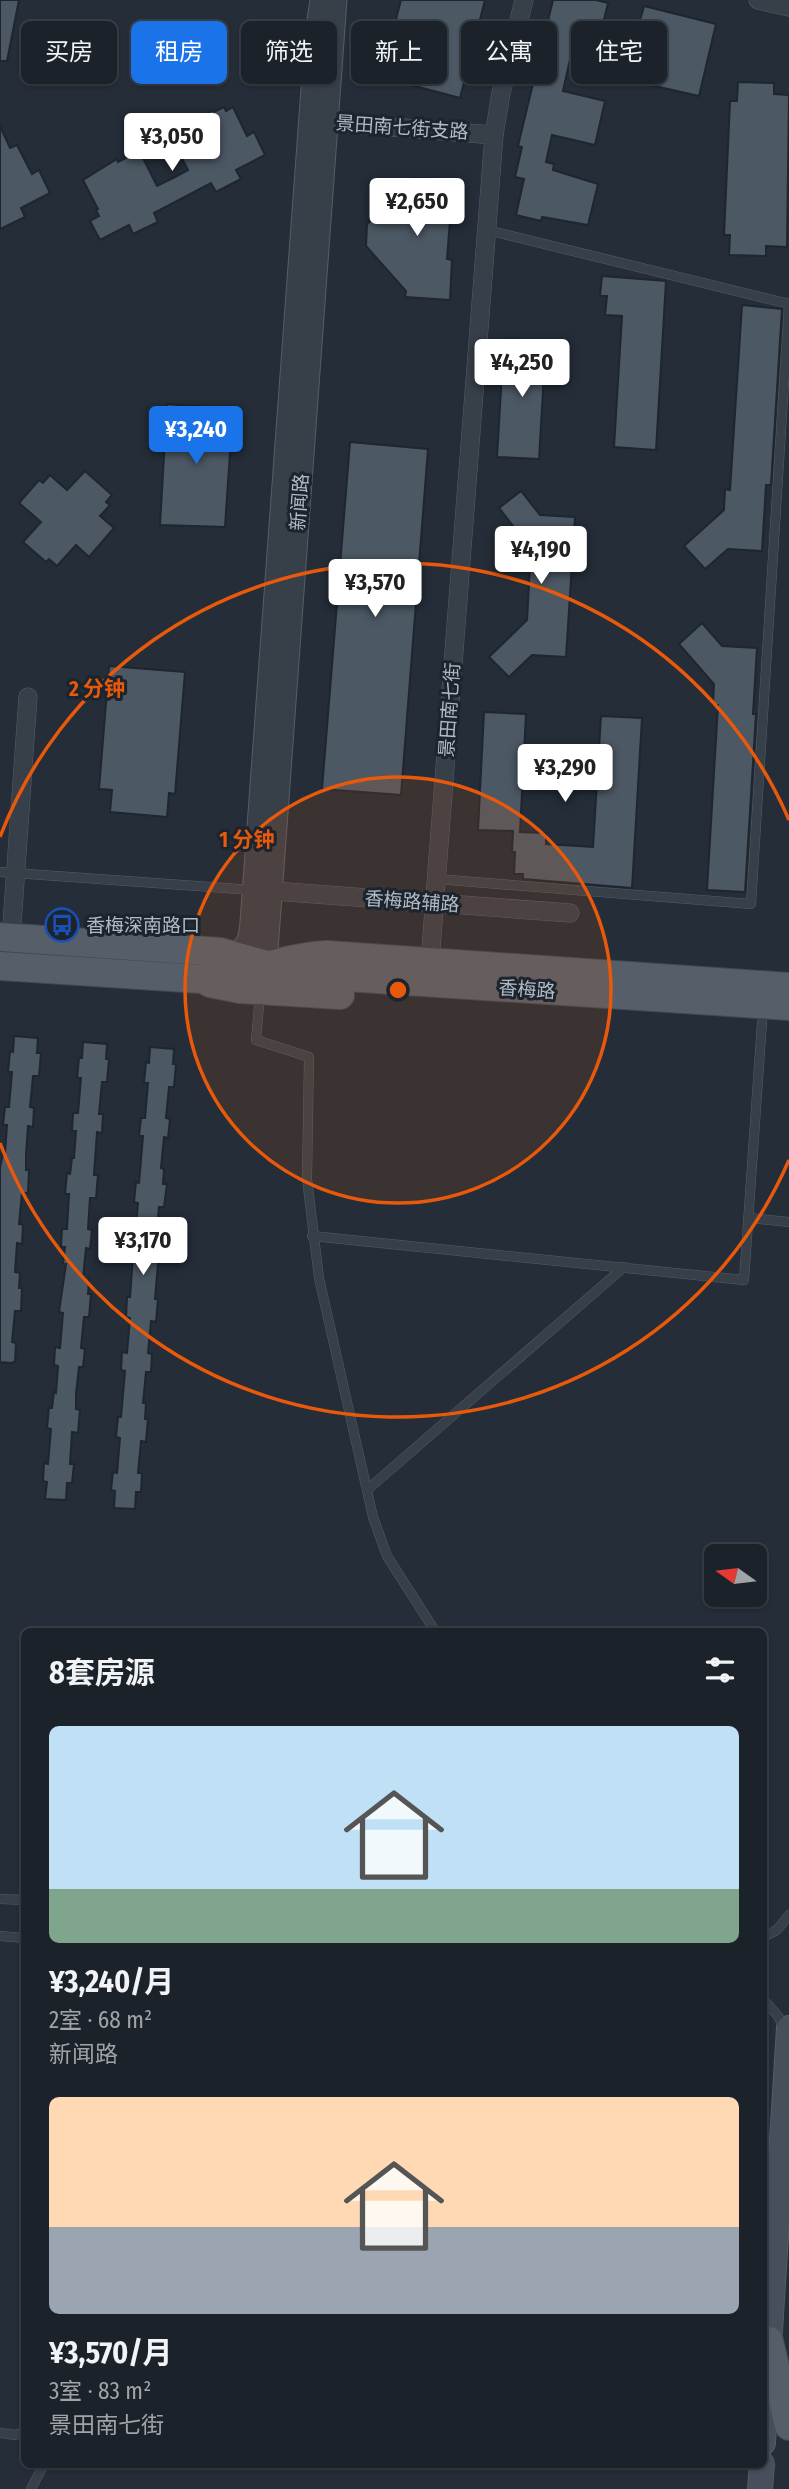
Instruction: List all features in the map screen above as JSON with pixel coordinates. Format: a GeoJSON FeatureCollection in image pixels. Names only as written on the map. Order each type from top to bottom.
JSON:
{"type":"FeatureCollection","features":[{"type":"Feature","properties":{"kind":"main road","name":"香梅路"},"geometry":{"type":"LineString","coordinates":[[5,937],[228,954],[263,977],[298,973],[789,1006]]}},
{"type":"Feature","properties":{"kind":"main road","name":"香梅路"},"geometry":{"type":"LineString","coordinates":[[263,977],[292,958],[327,955],[789,986]]}},
{"type":"Feature","properties":{"kind":"main road"},"geometry":{"type":"LineString","coordinates":[[0,966],[201,979],[223,987],[263,977],[776,1022]]}},
{"type":"Feature","properties":{"kind":"main road"},"geometry":{"type":"LineString","coordinates":[[767,2376],[789,2028]]}},
{"type":"Feature","properties":{"kind":"main road"},"geometry":{"type":"LineString","coordinates":[[769,2342],[789,2426]]}},
{"type":"Feature","properties":{"kind":"main road"},"geometry":{"type":"LineString","coordinates":[[760,2489],[762,2468]]}},
{"type":"Feature","properties":{"kind":"street","name":"新闻路"},"geometry":{"type":"LineString","coordinates":[[263,977],[263,891],[318,121],[321,0]]}},
{"type":"Feature","properties":{"kind":"street","name":"新闻路"},"geometry":{"type":"LineString","coordinates":[[318,121],[335,0]]}},
{"type":"Feature","properties":{"kind":"street","name":"景田南七街"},"geometry":{"type":"LineString","coordinates":[[430,961],[494,135],[501,93],[524,0]]}},
{"type":"Feature","properties":{"kind":"street"},"geometry":{"type":"LineString","coordinates":[[758,0],[789,7]]}},
{"type":"Feature","properties":{"kind":"street","name":"景田南七街支路"},"geometry":{"type":"LineString","coordinates":[[318,121],[494,135]]}},
{"type":"Feature","properties":{"kind":"street"},"geometry":{"type":"LineString","coordinates":[[5,937],[9,873],[28,697]]}},
{"type":"Feature","properties":{"kind":"street","name":"新闻路"},"geometry":{"type":"LineString","coordinates":[[263,891],[251,930],[252,944],[263,977]]}},
{"type":"Feature","properties":{"kind":"street","name":"香梅路辅路"},"geometry":{"type":"LineString","coordinates":[[263,891],[570,913]]}},
{"type":"Feature","properties":{"kind":"street"},"geometry":{"type":"LineString","coordinates":[[228,954],[237,953],[244,948],[251,930]]}},
{"type":"Feature","properties":{"kind":"lane"},"geometry":{"type":"LineString","coordinates":[[436,879],[751,904],[789,304],[487,230]]}},
{"type":"Feature","properties":{"kind":"lane"},"geometry":{"type":"LineString","coordinates":[[9,873],[263,891]]}},
{"type":"Feature","properties":{"kind":"lane"},"geometry":{"type":"LineString","coordinates":[[263,977],[256,1040],[309,1057],[307,1178],[313,1236],[319,1278],[373,1517],[387,1556],[433,1628]]}},
{"type":"Feature","properties":{"kind":"lane"},"geometry":{"type":"LineString","coordinates":[[313,1236],[744,1280],[748,1218],[776,1022]]}},
{"type":"Feature","properties":{"kind":"lane"},"geometry":{"type":"LineString","coordinates":[[748,1218],[789,1222]]}},
{"type":"Feature","properties":{"kind":"lane"},"geometry":{"type":"LineString","coordinates":[[367,1490],[624,1267]]}},
{"type":"Feature","properties":{"kind":"lane"},"geometry":{"type":"LineString","coordinates":[[0,1899],[21,1900]]}},
{"type":"Feature","properties":{"kind":"lane"},"geometry":{"type":"LineString","coordinates":[[767,1935],[777,1930],[789,1915]]}},
{"type":"Feature","properties":{"kind":"lane"},"geometry":{"type":"LineString","coordinates":[[0,1936],[21,1937]]}},
{"type":"Feature","properties":{"kind":"lane"},"geometry":{"type":"LineString","coordinates":[[767,2004],[778,2016],[788,2041]]}},
{"type":"Feature","properties":{"kind":"lane"},"geometry":{"type":"LineString","coordinates":[[0,2433],[21,2433]]}},
{"type":"Feature","properties":{"kind":"lane"},"geometry":{"type":"LineString","coordinates":[[31,2489],[42,2468]]}},
{"type":"Feature","properties":{"kind":"building"},"geometry":{"type":"Polygon","coordinates":[[[0,0],[19,0],[7,61],[0,61],[0,0]]]}},
{"type":"Feature","properties":{"kind":"building"},"geometry":{"type":"Polygon","coordinates":[[[401,0],[485,0],[480,21],[461,21],[461,84],[464,84],[460,98],[407,84],[447,84],[447,21],[396,21],[401,0]]]}},
{"type":"Feature","properties":{"kind":"building"},"geometry":{"type":"Polygon","coordinates":[[[553,0],[596,0],[608,3],[604,21],[571,21],[571,55],[563,91],[605,101],[595,145],[552,135],[546,162],[554,164],[553,170],[598,184],[588,225],[542,217],[541,221],[516,215],[524,179],[515,177],[522,147],[518,146],[533,84],[557,84],[557,21],[548,21],[553,0]]]}},
{"type":"Feature","properties":{"kind":"building"},"geometry":{"type":"Polygon","coordinates":[[[644,6],[716,24],[699,96],[646,84],[667,84],[667,21],[640,21],[644,6]]]}},
{"type":"Feature","properties":{"kind":"building"},"geometry":{"type":"Polygon","coordinates":[[[738,82],[774,83],[774,94],[789,95],[787,247],[766,246],[766,256],[729,255],[730,235],[724,235],[730,101],[737,101],[738,82]]]}},
{"type":"Feature","properties":{"kind":"building"},"geometry":{"type":"Polygon","coordinates":[[[224,107],[226,111],[233,107],[247,136],[254,132],[265,155],[236,170],[241,179],[216,192],[211,183],[154,213],[158,222],[133,234],[129,225],[100,240],[90,221],[99,216],[96,210],[98,209],[83,180],[117,159],[118,162],[133,154],[134,158],[141,154],[157,186],[173,178],[188,170],[172,139],[178,135],[177,132],[213,110],[214,112],[224,107]]]}},
{"type":"Feature","properties":{"kind":"building"},"geometry":{"type":"Polygon","coordinates":[[[0,126],[10,148],[17,145],[32,174],[39,170],[50,193],[21,208],[25,217],[0,229],[0,126]]]}},
{"type":"Feature","properties":{"kind":"building"},"geometry":{"type":"Polygon","coordinates":[[[413,178],[458,180],[455,220],[450,220],[447,259],[452,260],[450,300],[405,297],[406,291],[366,246],[367,224],[413,183],[413,178]]]}},
{"type":"Feature","properties":{"kind":"building"},"geometry":{"type":"Polygon","coordinates":[[[602,276],[666,281],[656,450],[614,447],[622,316],[605,315],[607,296],[600,296],[602,276]]]}},
{"type":"Feature","properties":{"kind":"building"},"geometry":{"type":"Polygon","coordinates":[[[742,305],[782,309],[771,485],[766,485],[762,551],[728,549],[705,569],[684,546],[724,510],[725,489],[730,490],[742,305]]]}},
{"type":"Feature","properties":{"kind":"building"},"geometry":{"type":"Polygon","coordinates":[[[504,339],[546,341],[539,459],[497,457],[504,339]]]}},
{"type":"Feature","properties":{"kind":"building"},"geometry":{"type":"Polygon","coordinates":[[[167,404],[233,409],[225,527],[160,525],[167,404]]]}},
{"type":"Feature","properties":{"kind":"building"},"geometry":{"type":"Polygon","coordinates":[[[350,442],[428,449],[401,795],[322,789],[350,442]]]}},
{"type":"Feature","properties":{"kind":"building"},"geometry":{"type":"Polygon","coordinates":[[[85,471],[112,495],[106,502],[110,505],[100,516],[114,528],[89,557],[76,545],[57,566],[49,559],[46,562],[23,542],[41,522],[19,503],[39,480],[43,483],[50,475],[67,490],[85,471]]]}},
{"type":"Feature","properties":{"kind":"building"},"geometry":{"type":"Polygon","coordinates":[[[521,491],[540,515],[575,517],[566,657],[532,655],[509,677],[489,657],[527,620],[531,549],[499,508],[521,491]]]}},
{"type":"Feature","properties":{"kind":"building"},"geometry":{"type":"Polygon","coordinates":[[[702,623],[722,646],[757,648],[753,714],[756,714],[745,892],[707,890],[718,705],[713,705],[714,684],[679,644],[702,623]]]}},
{"type":"Feature","properties":{"kind":"building"},"geometry":{"type":"Polygon","coordinates":[[[109,666],[185,672],[175,794],[169,793],[167,817],[110,812],[112,790],[99,789],[109,666]]]}},
{"type":"Feature","properties":{"kind":"building"},"geometry":{"type":"Polygon","coordinates":[[[484,712],[526,714],[520,832],[546,833],[546,844],[593,847],[601,716],[642,718],[632,888],[523,879],[523,874],[514,874],[513,831],[478,830],[484,712]]]}},
{"type":"Feature","properties":{"kind":"building"},"geometry":{"type":"Polygon","coordinates":[[[14,1036],[38,1038],[37,1053],[41,1053],[39,1076],[33,1076],[30,1107],[34,1108],[33,1127],[28,1126],[28,1193],[22,1193],[19,1224],[23,1225],[22,1244],[17,1243],[15,1272],[20,1273],[21,1311],[15,1311],[12,1342],[16,1343],[15,1362],[10,1363],[0,1362],[0,1168],[5,1153],[7,1125],[3,1125],[5,1107],[9,1107],[12,1072],[8,1072],[14,1036]]]}},
{"type":"Feature","properties":{"kind":"building"},"geometry":{"type":"Polygon","coordinates":[[[83,1042],[107,1044],[106,1059],[109,1059],[107,1082],[102,1082],[99,1114],[103,1114],[102,1133],[97,1132],[94,1175],[98,1175],[96,1198],[90,1198],[88,1229],[92,1230],[90,1249],[86,1248],[83,1278],[89,1279],[88,1294],[91,1294],[89,1317],[84,1317],[81,1348],[85,1349],[83,1367],[79,1367],[76,1394],[76,1409],[80,1410],[78,1433],[72,1432],[72,1483],[67,1483],[66,1500],[45,1499],[47,1482],[43,1481],[44,1463],[48,1464],[51,1429],[47,1428],[49,1408],[52,1408],[54,1392],[56,1393],[58,1366],[54,1365],[55,1347],[60,1348],[63,1313],[59,1312],[66,1264],[63,1264],[65,1247],[61,1247],[62,1229],[67,1229],[69,1194],[65,1194],[67,1173],[70,1174],[74,1158],[76,1131],[72,1131],[73,1113],[78,1113],[81,1078],[77,1078],[83,1042]]]}},
{"type":"Feature","properties":{"kind":"building"},"geometry":{"type":"Polygon","coordinates":[[[150,1047],[174,1049],[173,1064],[176,1064],[174,1087],[169,1087],[166,1118],[170,1119],[168,1138],[164,1137],[161,1168],[164,1169],[163,1184],[167,1184],[164,1207],[159,1207],[156,1238],[160,1239],[155,1299],[158,1299],[156,1322],[151,1321],[148,1353],[152,1354],[151,1372],[146,1372],[143,1403],[146,1403],[145,1419],[148,1419],[146,1442],[141,1441],[138,1473],[142,1473],[141,1492],[136,1492],[135,1509],[114,1508],[115,1491],[111,1490],[113,1472],[117,1473],[120,1438],[116,1437],[118,1417],[121,1417],[125,1371],[121,1370],[122,1352],[127,1353],[130,1318],[126,1317],[133,1256],[129,1256],[131,1238],[135,1238],[138,1203],[134,1202],[136,1182],[139,1183],[143,1136],[139,1136],[141,1118],[145,1118],[148,1083],[144,1083],[150,1047]]]}},
{"type":"Feature","properties":{"kind":"place","name":"香梅深南路口"},"geometry":{"type":"Point","coordinates":[62,925]}}]}
